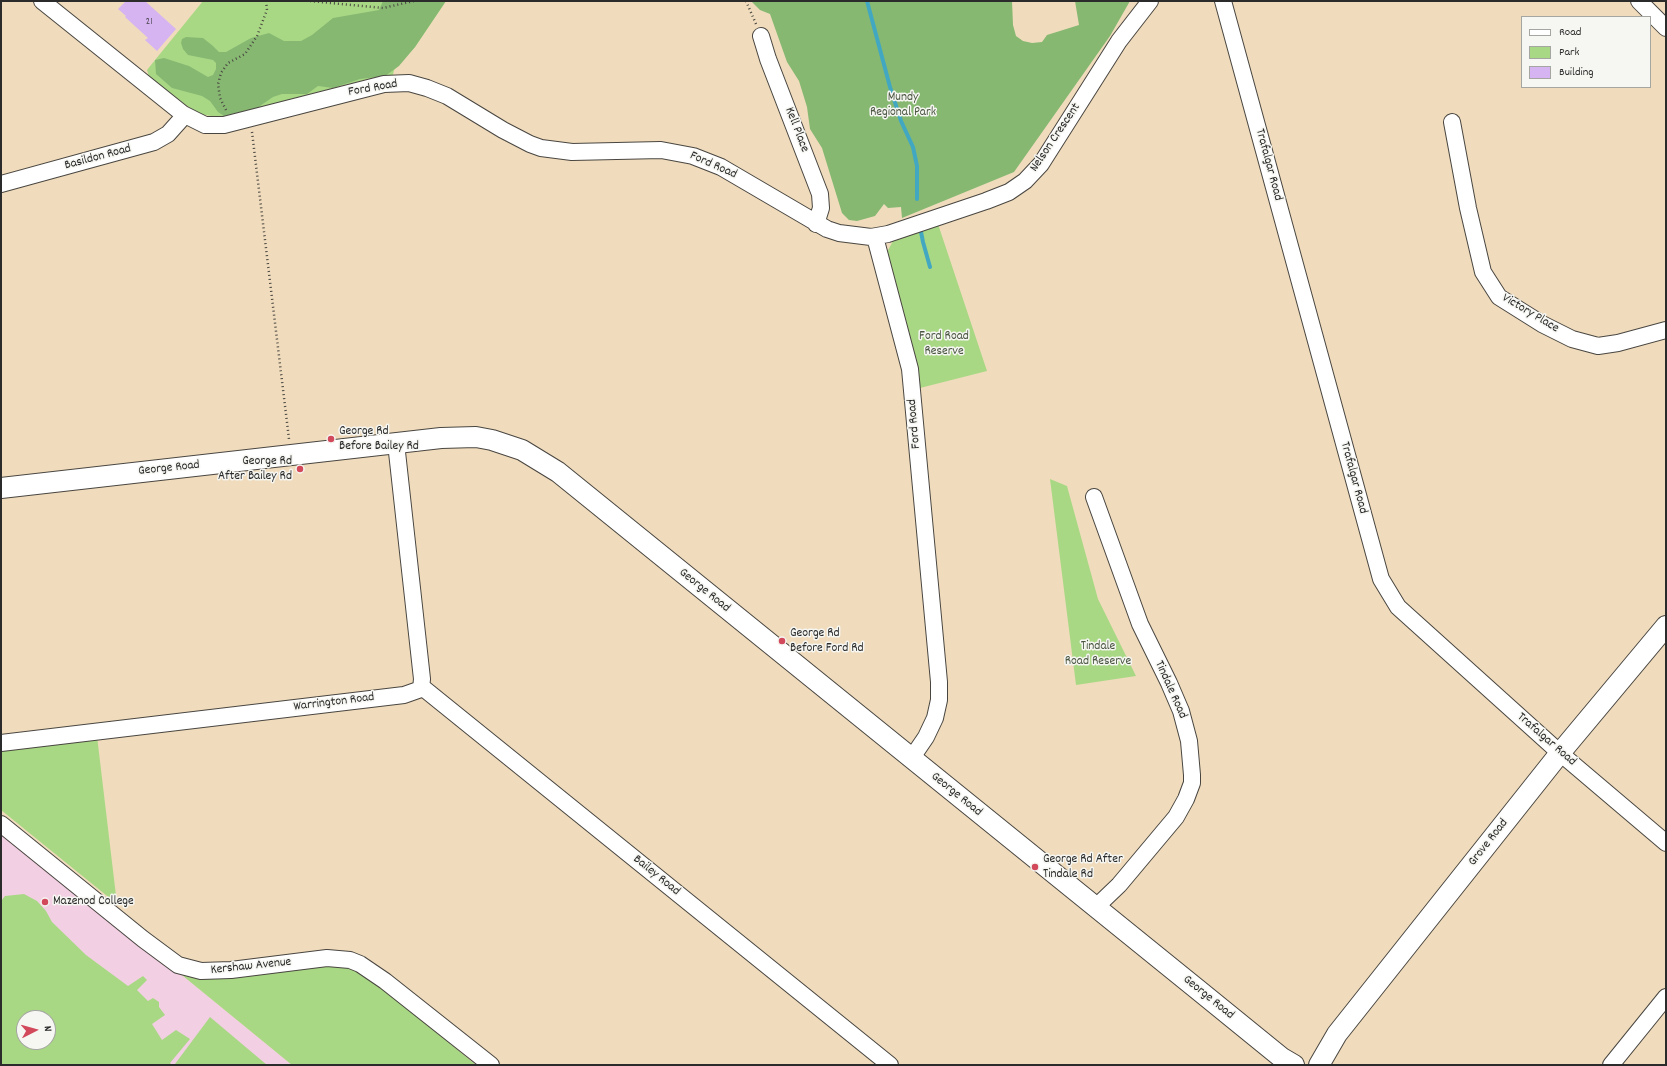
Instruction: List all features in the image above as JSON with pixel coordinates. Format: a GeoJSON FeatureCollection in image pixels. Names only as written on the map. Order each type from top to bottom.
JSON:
{"type":"FeatureCollection","features":[{"type":"Feature","properties":{"kind":"street","name":"Ford Road"},"geometry":{"type":"LineString","coordinates":[[42,1],[185,115],[205,125],[224,125],[384,84],[409,84],[427,88],[447,96],[503,130],[541,148],[572,152],[661,150],[698,157],[722,167],[816,224],[839,233],[875,237],[910,369],[938,682],[939,700],[935,718],[926,737],[912,759]]}},
{"type":"Feature","properties":{"kind":"street","name":"Nelson Crescent"},"geometry":{"type":"LineString","coordinates":[[875,237],[888,234],[1003,194],[1016,188],[1025,181],[1041,164],[1119,41],[1150,1]]}},
{"type":"Feature","properties":{"kind":"street","name":"Trafalgar Road"},"geometry":{"type":"LineString","coordinates":[[1223,1],[1381,579],[1398,607],[1560,753],[1666,842]]}},
{"type":"Feature","properties":{"kind":"street"},"geometry":{"type":"LineString","coordinates":[[1639,1],[1666,28]]}},
{"type":"Feature","properties":{"kind":"street","name":"Kell Place"},"geometry":{"type":"LineString","coordinates":[[761,36],[768,59],[820,194],[821,208],[816,224]]}},
{"type":"Feature","properties":{"kind":"street","name":"Basildon Road"},"geometry":{"type":"LineString","coordinates":[[1,184],[154,142],[168,134],[185,115]]}},
{"type":"Feature","properties":{"kind":"street","name":"Victory Place"},"geometry":{"type":"LineString","coordinates":[[1452,122],[1468,208],[1483,272],[1499,297],[1542,324],[1572,339],[1598,346],[1618,343],[1666,330]]}},
{"type":"Feature","properties":{"kind":"street","name":"George Road"},"geometry":{"type":"LineString","coordinates":[[1,488],[441,438],[476,438],[509,445],[536,457],[558,472],[1282,1058],[1294,1065]]}},
{"type":"Feature","properties":{"kind":"street"},"geometry":{"type":"LineString","coordinates":[[396,443],[422,687]]}},
{"type":"Feature","properties":{"kind":"street","name":"Tindale Road"},"geometry":{"type":"LineString","coordinates":[[1094,497],[1140,624],[1170,683],[1181,711],[1189,741],[1192,775],[1192,782],[1186,799],[1176,816],[1119,885],[1096,907]]}},
{"type":"Feature","properties":{"kind":"street","name":"Grove Road"},"geometry":{"type":"LineString","coordinates":[[1319,1065],[1337,1034],[1560,753],[1666,626]]}},
{"type":"Feature","properties":{"kind":"street","name":"Warrington Road"},"geometry":{"type":"LineString","coordinates":[[1,743],[404,694],[418,690],[422,687]]}},
{"type":"Feature","properties":{"kind":"street","name":"Bailey Road"},"geometry":{"type":"LineString","coordinates":[[422,687],[890,1065]]}},
{"type":"Feature","properties":{"kind":"street","name":"Kershaw Avenue"},"geometry":{"type":"LineString","coordinates":[[1,824],[143,939],[178,965],[202,972],[231,970],[327,958],[350,960],[360,964],[385,981],[491,1065]]}},
{"type":"Feature","properties":{"kind":"street"},"geometry":{"type":"LineString","coordinates":[[1611,1065],[1666,997]]}},
{"type":"Feature","properties":{"kind":"path"},"geometry":{"type":"LineString","coordinates":[[235,122],[220,98],[218,84],[220,72],[228,63],[245,54],[257,36],[267,10],[266,1]]}},
{"type":"Feature","properties":{"kind":"path"},"geometry":{"type":"LineString","coordinates":[[310,1],[383,8],[414,1]]}},
{"type":"Feature","properties":{"kind":"path"},"geometry":{"type":"LineString","coordinates":[[746,1],[761,36]]}},
{"type":"Feature","properties":{"kind":"path"},"geometry":{"type":"LineString","coordinates":[[252,126],[289,439]]}},
{"type":"Feature","properties":{"kind":"shaded area","name":"Mazenod College"},"geometry":{"type":"Polygon","coordinates":[[[1,833],[177,971],[292,1065],[1,1065],[1,833]]]}},
{"type":"Feature","properties":{"kind":"green space"},"geometry":{"type":"Polygon","coordinates":[[[203,1],[446,1],[415,47],[394,70],[393,75],[364,80],[218,117],[204,115],[191,109],[149,77],[147,70],[203,1]]]}},
{"type":"Feature","properties":{"kind":"green space"},"geometry":{"type":"Polygon","coordinates":[[[383,1],[446,1],[415,47],[399,66],[385,76],[360,79],[333,88],[318,86],[307,94],[282,94],[273,97],[257,108],[224,116],[218,112],[210,101],[202,96],[172,88],[156,74],[155,60],[164,58],[189,66],[208,77],[213,75],[216,69],[216,63],[213,60],[188,55],[183,49],[181,43],[182,39],[186,37],[203,38],[219,52],[226,52],[251,38],[269,33],[284,41],[301,41],[312,35],[333,18],[379,10],[383,1]]]}},
{"type":"Feature","properties":{"kind":"green space","name":"Mundy Regional Park"},"geometry":{"type":"Polygon","coordinates":[[[751,1],[1012,1],[1013,25],[1016,36],[1023,41],[1032,43],[1042,42],[1047,35],[1079,25],[1075,1],[1130,1],[1110,36],[1014,172],[902,218],[901,207],[888,208],[884,204],[875,216],[857,221],[849,220],[842,213],[822,148],[810,129],[807,107],[799,81],[787,62],[770,14],[760,10],[751,1]]]}},
{"type":"Feature","properties":{"kind":"green space","name":"Ford Road Reserve"},"geometry":{"type":"Polygon","coordinates":[[[938,224],[987,371],[920,388],[887,252],[893,241],[938,224]]]}},
{"type":"Feature","properties":{"kind":"green space","name":"Tindale Road Reserve"},"geometry":{"type":"Polygon","coordinates":[[[1050,479],[1067,486],[1098,599],[1136,676],[1076,685],[1050,479]]]}},
{"type":"Feature","properties":{"kind":"green space"},"geometry":{"type":"Polygon","coordinates":[[[97,736],[117,904],[1,810],[1,749],[97,736]]]}},
{"type":"Feature","properties":{"kind":"green space"},"geometry":{"type":"Polygon","coordinates":[[[24,894],[37,901],[46,911],[52,922],[86,955],[128,986],[143,976],[147,980],[137,990],[148,1001],[153,998],[159,1002],[159,1007],[165,1015],[152,1024],[162,1040],[176,1030],[190,1039],[170,1063],[172,1065],[1,1065],[1,901],[5,896],[24,894]]]}},
{"type":"Feature","properties":{"kind":"green space"},"geometry":{"type":"Polygon","coordinates":[[[347,959],[476,1065],[292,1065],[177,971],[347,959]]]}},
{"type":"Feature","properties":{"kind":"green space"},"geometry":{"type":"Polygon","coordinates":[[[210,1017],[267,1065],[176,1065],[175,1064],[210,1017]]]}},
{"type":"Feature","properties":{"kind":"building"},"geometry":{"type":"Polygon","coordinates":[[[126,1],[145,1],[176,29],[157,51],[145,40],[148,38],[118,9],[126,1]]]}},
{"type":"Feature","properties":{"kind":"waterway"},"geometry":{"type":"LineString","coordinates":[[867,1],[890,87],[901,121],[913,147],[917,166],[917,199]]}},
{"type":"Feature","properties":{"kind":"waterway"},"geometry":{"type":"LineString","coordinates":[[920,227],[930,267]]}},
{"type":"Feature","properties":{"kind":"place","name":"George Rd Before Bailey Rd"},"geometry":{"type":"Point","coordinates":[331,439]}},
{"type":"Feature","properties":{"kind":"place","name":"George Rd After Bailey Rd"},"geometry":{"type":"Point","coordinates":[300,469]}},
{"type":"Feature","properties":{"kind":"place","name":"George Rd Before Ford Rd"},"geometry":{"type":"Point","coordinates":[782,641]}},
{"type":"Feature","properties":{"kind":"place","name":"George Rd After Tindale Rd"},"geometry":{"type":"Point","coordinates":[1035,867]}},
{"type":"Feature","properties":{"kind":"place","name":"Mazenod College"},"geometry":{"type":"Point","coordinates":[45,902]}}]}
